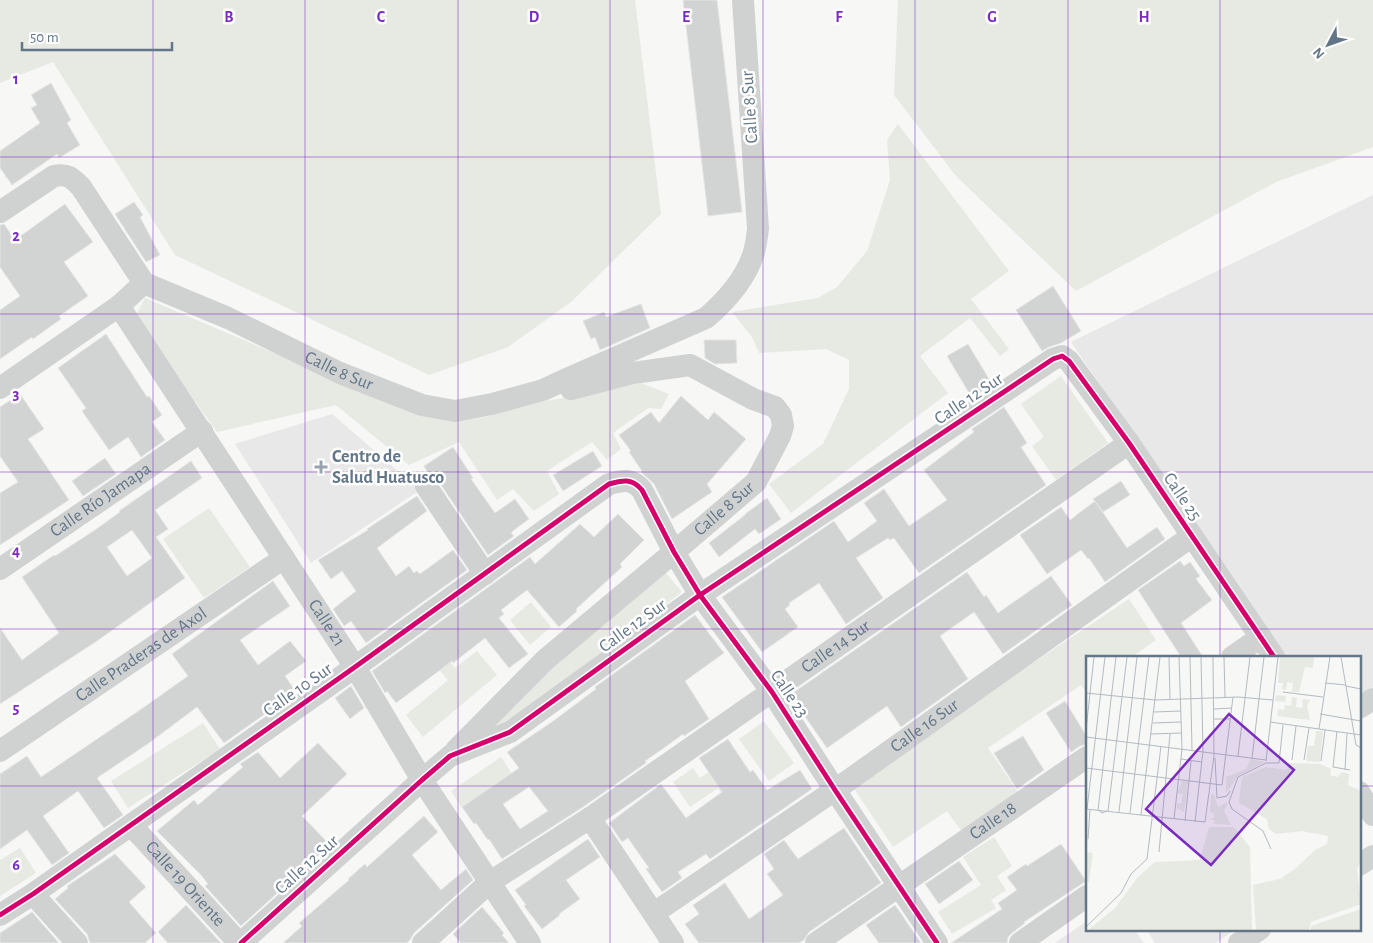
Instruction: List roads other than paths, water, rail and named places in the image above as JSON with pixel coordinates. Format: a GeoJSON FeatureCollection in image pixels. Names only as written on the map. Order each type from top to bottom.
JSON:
{"type":"FeatureCollection","features":[{"type":"Feature","properties":{"kind":"street","name":"Calle 8 Sur"},"geometry":{"type":"LineString","coordinates":[[144,283],[228,318],[340,374],[422,404],[455,411],[492,404],[543,390],[706,318],[722,304],[746,273],[754,252],[758,229],[743,0]]}},
{"type":"Feature","properties":{"kind":"street"},"geometry":{"type":"LineString","coordinates":[[0,212],[54,176],[62,174],[70,177],[81,188],[144,283],[119,306],[0,388]]}},
{"type":"Feature","properties":{"kind":"street","name":"Calle 21"},"geometry":{"type":"LineString","coordinates":[[119,306],[355,667],[422,780],[530,943]]}},
{"type":"Feature","properties":{"kind":"street","name":"Calle 25"},"geometry":{"type":"LineString","coordinates":[[1062,356],[1069,361],[1129,442],[1273,656]]}},
{"type":"Feature","properties":{"kind":"street","name":"Calle 12 Sur"},"geometry":{"type":"LineString","coordinates":[[240,943],[450,756],[510,732],[700,594],[1045,364],[1062,356]]}},
{"type":"Feature","properties":{"kind":"street","name":"Calle 8 Sur"},"geometry":{"type":"LineString","coordinates":[[450,756],[546,660],[756,482],[780,436],[783,426],[781,415],[775,407],[753,399],[690,365],[633,373],[559,392],[543,390]]}},
{"type":"Feature","properties":{"kind":"street","name":"Calle Río Jamapa"},"geometry":{"type":"LineString","coordinates":[[0,569],[202,431]]}},
{"type":"Feature","properties":{"kind":"street","name":"Calle 14 Sur"},"geometry":{"type":"LineString","coordinates":[[423,943],[490,882],[590,818],[1129,442]]}},
{"type":"Feature","properties":{"kind":"street","name":"Calle 23"},"geometry":{"type":"LineString","coordinates":[[609,484],[630,481],[637,484],[642,490],[674,552],[700,594],[772,692],[937,943]]}},
{"type":"Feature","properties":{"kind":"street","name":"Calle 10 Sur"},"geometry":{"type":"LineString","coordinates":[[0,915],[33,894],[355,667],[609,484]]}},
{"type":"Feature","properties":{"kind":"street"},"geometry":{"type":"LineString","coordinates":[[426,486],[485,574]]}},
{"type":"Feature","properties":{"kind":"street","name":"Calle 16 Sur"},"geometry":{"type":"LineString","coordinates":[[654,913],[835,790],[1192,536]]}},
{"type":"Feature","properties":{"kind":"street","name":"Calle Praderas de Axol"},"geometry":{"type":"LineString","coordinates":[[0,752],[284,558]]}},
{"type":"Feature","properties":{"kind":"street"},"geometry":{"type":"LineString","coordinates":[[1233,656],[1260,637]]}},
{"type":"Feature","properties":{"kind":"street"},"geometry":{"type":"LineString","coordinates":[[1360,707],[1373,699]]}},
{"type":"Feature","properties":{"kind":"street","name":"Calle 18"},"geometry":{"type":"LineString","coordinates":[[816,943],[1086,758]]}},
{"type":"Feature","properties":{"kind":"street"},"geometry":{"type":"LineString","coordinates":[[1360,794],[1373,815]]}},
{"type":"Feature","properties":{"kind":"street"},"geometry":{"type":"LineString","coordinates":[[590,818],[673,943]]}},
{"type":"Feature","properties":{"kind":"street","name":"Calle 19 Oriente"},"geometry":{"type":"LineString","coordinates":[[131,825],[240,943]]}},
{"type":"Feature","properties":{"kind":"street"},"geometry":{"type":"LineString","coordinates":[[1360,864],[1373,856]]}},
{"type":"Feature","properties":{"kind":"street"},"geometry":{"type":"LineString","coordinates":[[33,894],[77,943]]}},
{"type":"Feature","properties":{"kind":"street"},"geometry":{"type":"LineString","coordinates":[[1020,943],[1086,897]]}},
{"type":"Feature","properties":{"kind":"street"},"geometry":{"type":"LineString","coordinates":[[1238,943],[1258,930]]}},
{"type":"Feature","properties":{"kind":"place","name":"Centro de Salud Huatusco"},"geometry":{"type":"Point","coordinates":[321,467]}}]}
